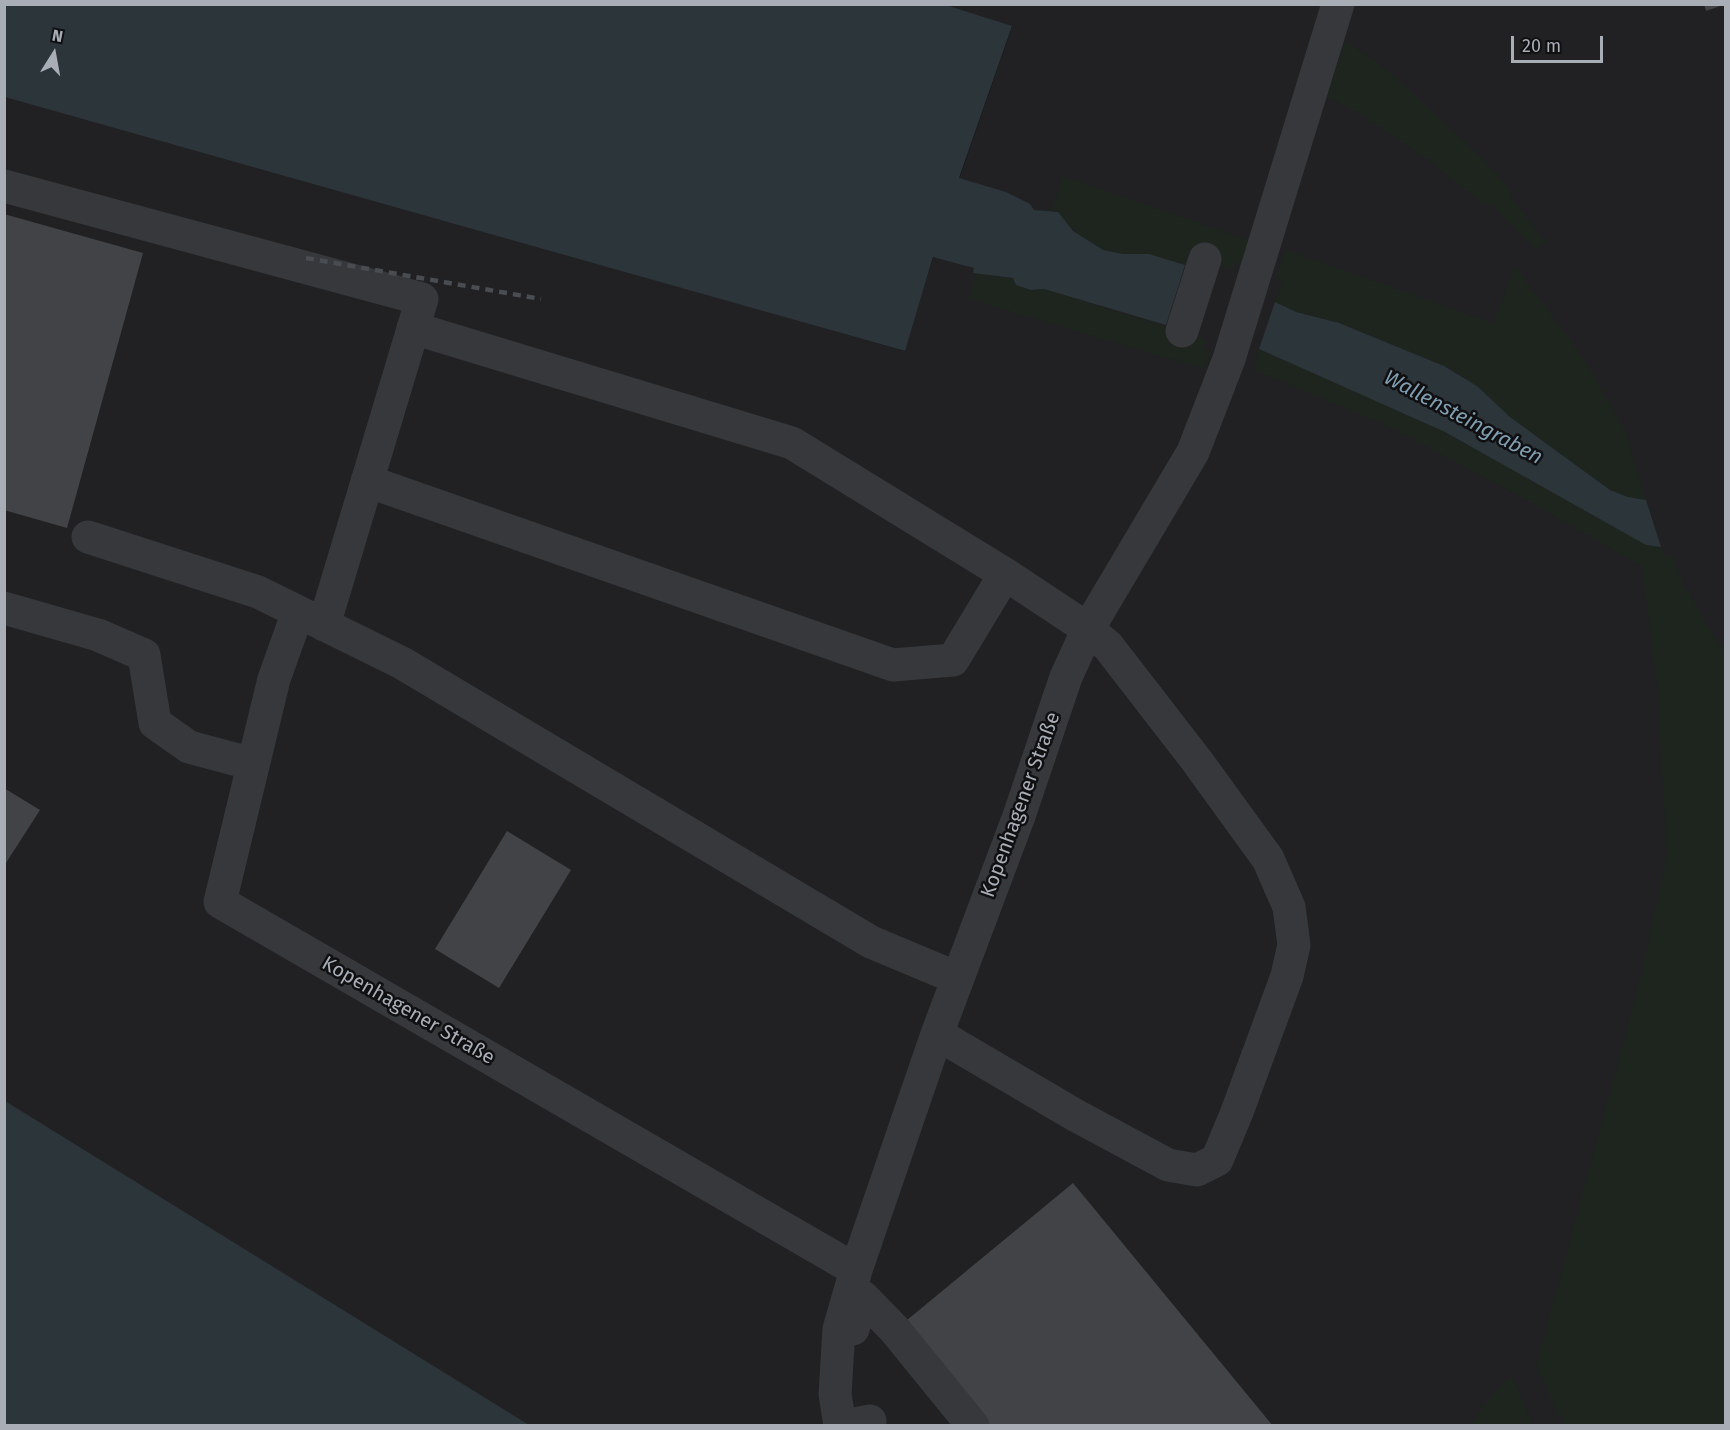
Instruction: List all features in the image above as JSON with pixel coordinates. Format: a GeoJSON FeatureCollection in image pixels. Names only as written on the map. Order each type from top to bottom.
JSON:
{"type":"FeatureCollection","features":[{"type":"Feature","properties":{"kind":"street","name":"Kopenhagener Straße"},"geometry":{"type":"LineString","coordinates":[[852,1424],[835,1394],[839,1329],[856,1270],[937,1034],[1019,816],[1066,677],[1088,629],[1193,452],[1229,359],[1338,4]]}},
{"type":"Feature","properties":{"kind":"street","name":"Kopenhagener Straße"},"geometry":{"type":"LineString","coordinates":[[4,186],[422,299],[367,481],[311,619],[274,679],[220,902],[856,1270]]}},
{"type":"Feature","properties":{"kind":"street"},"geometry":{"type":"LineString","coordinates":[[1182,331],[1205,259]]}},
{"type":"Feature","properties":{"kind":"street"},"geometry":{"type":"LineString","coordinates":[[413,328],[792,443],[1005,574],[1088,629],[1108,646],[1197,760],[1268,859],[1289,907],[1293,945],[1287,976],[1217,1160],[1197,1170],[1168,1165],[1074,1115],[937,1034]]}},
{"type":"Feature","properties":{"kind":"street"},"geometry":{"type":"LineString","coordinates":[[367,481],[893,665],[952,660],[1005,574]]}},
{"type":"Feature","properties":{"kind":"street"},"geometry":{"type":"LineString","coordinates":[[88,537],[258,592],[402,663],[871,942],[957,978]]}},
{"type":"Feature","properties":{"kind":"street"},"geometry":{"type":"LineString","coordinates":[[4,608],[98,635],[144,655],[155,723],[189,747],[253,764]]}},
{"type":"Feature","properties":{"kind":"street"},"geometry":{"type":"LineString","coordinates":[[852,1424],[848,1360],[852,1331],[863,1298],[895,1330],[974,1425]]}},
{"type":"Feature","properties":{"kind":"shaded area"},"geometry":{"type":"Polygon","coordinates":[[[946,5],[1725,5],[1725,1425],[525,1425],[5,1106],[4,92],[904,351],[946,217],[1012,27],[946,5]]]}},
{"type":"Feature","properties":{"kind":"shaded area"},"geometry":{"type":"Polygon","coordinates":[[[1345,41],[1387,70],[1481,157],[1512,192],[1509,195],[1546,242],[1536,250],[1491,204],[1483,204],[1426,158],[1362,115],[1327,97],[1345,41]]]}},
{"type":"Feature","properties":{"kind":"shaded area"},"geometry":{"type":"Polygon","coordinates":[[[1063,176],[1248,240],[1242,264],[1235,263],[1233,269],[1189,254],[1185,265],[1149,254],[1123,254],[1103,250],[1084,240],[1058,212],[1052,210],[1063,176]]]}},
{"type":"Feature","properties":{"kind":"shaded area"},"geometry":{"type":"Polygon","coordinates":[[[1286,250],[1493,323],[1515,267],[1578,351],[1601,388],[1625,432],[1646,500],[1628,497],[1610,490],[1510,417],[1477,386],[1444,366],[1339,323],[1296,312],[1275,302],[1283,280],[1276,277],[1286,250]]]}},
{"type":"Feature","properties":{"kind":"shaded area"},"geometry":{"type":"Polygon","coordinates":[[[976,274],[1013,278],[1016,285],[1031,290],[1044,289],[1206,339],[1203,349],[1211,351],[1205,369],[968,299],[976,274]]]}},
{"type":"Feature","properties":{"kind":"shaded area"},"geometry":{"type":"Polygon","coordinates":[[[1259,349],[1445,432],[1646,545],[1661,547],[1666,557],[1672,556],[1684,585],[1725,655],[1725,1425],[1564,1425],[1536,1367],[1638,988],[1667,856],[1657,685],[1642,566],[1516,494],[1388,426],[1253,369],[1259,349]]]}},
{"type":"Feature","properties":{"kind":"shaded area"},"geometry":{"type":"Polygon","coordinates":[[[1512,1377],[1533,1425],[1469,1425],[1506,1380],[1512,1377]]]}},
{"type":"Feature","properties":{"kind":"water"},"geometry":{"type":"Polygon","coordinates":[[[4,5],[946,5],[1012,26],[959,178],[1006,192],[1030,204],[1034,210],[1058,212],[1073,231],[1103,250],[1123,254],[1149,254],[1185,265],[1166,325],[1044,289],[1031,290],[1016,285],[1013,278],[973,273],[974,268],[933,257],[905,351],[5,97],[4,5]]]}},
{"type":"Feature","properties":{"kind":"water","name":"Wallensteingraben"},"geometry":{"type":"Polygon","coordinates":[[[1275,302],[1296,312],[1339,323],[1444,366],[1477,386],[1510,417],[1610,490],[1628,497],[1646,500],[1661,547],[1646,545],[1445,432],[1259,349],[1275,302]]]}},
{"type":"Feature","properties":{"kind":"water"},"geometry":{"type":"Polygon","coordinates":[[[5,1101],[529,1425],[5,1425],[5,1101]]]}},
{"type":"Feature","properties":{"kind":"building"},"geometry":{"type":"Polygon","coordinates":[[[1704,4],[1723,4],[1723,5],[1706,11],[1704,4]]]}},
{"type":"Feature","properties":{"kind":"building"},"geometry":{"type":"Polygon","coordinates":[[[4,214],[143,253],[67,528],[4,510],[4,214]]]}},
{"type":"Feature","properties":{"kind":"building"},"geometry":{"type":"Polygon","coordinates":[[[4,788],[40,810],[4,866],[4,788]]]}},
{"type":"Feature","properties":{"kind":"building"},"geometry":{"type":"Polygon","coordinates":[[[507,831],[571,870],[499,988],[435,949],[507,831]]]}},
{"type":"Feature","properties":{"kind":"building"},"geometry":{"type":"Polygon","coordinates":[[[1073,1183],[1273,1426],[973,1426],[895,1330],[1073,1183]]]}},
{"type":"Feature","properties":{"kind":"railway"},"geometry":{"type":"LineString","coordinates":[[306,258],[541,299]]}}]}
